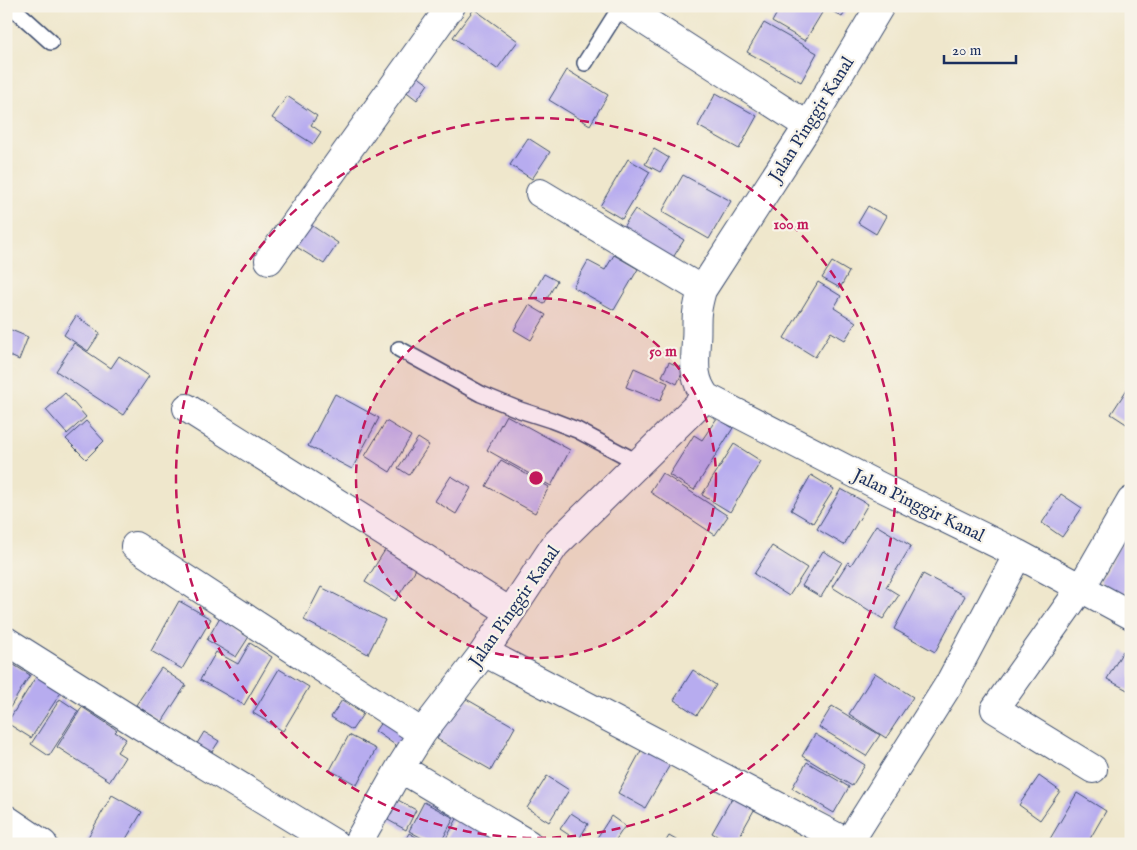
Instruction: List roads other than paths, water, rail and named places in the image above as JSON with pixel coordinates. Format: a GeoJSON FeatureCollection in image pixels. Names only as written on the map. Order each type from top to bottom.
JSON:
{"type":"FeatureCollection","features":[{"type":"Feature","properties":{"kind":"street"},"geometry":{"type":"LineString","coordinates":[[269,260],[451,6]]}},
{"type":"Feature","properties":{"kind":"street"},"geometry":{"type":"LineString","coordinates":[[622,6],[808,126]]}},
{"type":"Feature","properties":{"kind":"street","name":"Jalan Pinggir Kanal"},"geometry":{"type":"LineString","coordinates":[[880,6],[808,126],[702,290],[697,312],[694,361],[699,388],[706,397],[879,486],[1018,554],[1131,615]]}},
{"type":"Feature","properties":{"kind":"street"},"geometry":{"type":"LineString","coordinates":[[540,193],[702,290]]}},
{"type":"Feature","properties":{"kind":"street","name":"Jalan Pinggir Kanal"},"geometry":{"type":"LineString","coordinates":[[357,844],[422,733],[484,652],[555,545],[706,397]]}},
{"type":"Feature","properties":{"kind":"street"},"geometry":{"type":"LineString","coordinates":[[187,408],[510,612]]}},
{"type":"Feature","properties":{"kind":"street"},"geometry":{"type":"LineString","coordinates":[[1093,769],[995,710],[1081,588],[1131,501]]}},
{"type":"Feature","properties":{"kind":"street"},"geometry":{"type":"LineString","coordinates":[[135,546],[422,733]]}},
{"type":"Feature","properties":{"kind":"street"},"geometry":{"type":"LineString","coordinates":[[484,652],[849,844],[949,684],[1018,554]]}},
{"type":"Feature","properties":{"kind":"street"},"geometry":{"type":"LineString","coordinates":[[6,641],[138,724],[336,844]]}},
{"type":"Feature","properties":{"kind":"street"},"geometry":{"type":"LineString","coordinates":[[400,768],[528,844]]}},
{"type":"Feature","properties":{"kind":"street"},"geometry":{"type":"LineString","coordinates":[[6,819],[43,844]]}},
{"type":"Feature","properties":{"kind":"lane"},"geometry":{"type":"LineString","coordinates":[[11,6],[51,42]]}},
{"type":"Feature","properties":{"kind":"lane"},"geometry":{"type":"LineString","coordinates":[[586,64],[622,6]]}},
{"type":"Feature","properties":{"kind":"lane"},"geometry":{"type":"LineString","coordinates":[[399,348],[481,394],[577,430],[638,463]]}}]}
